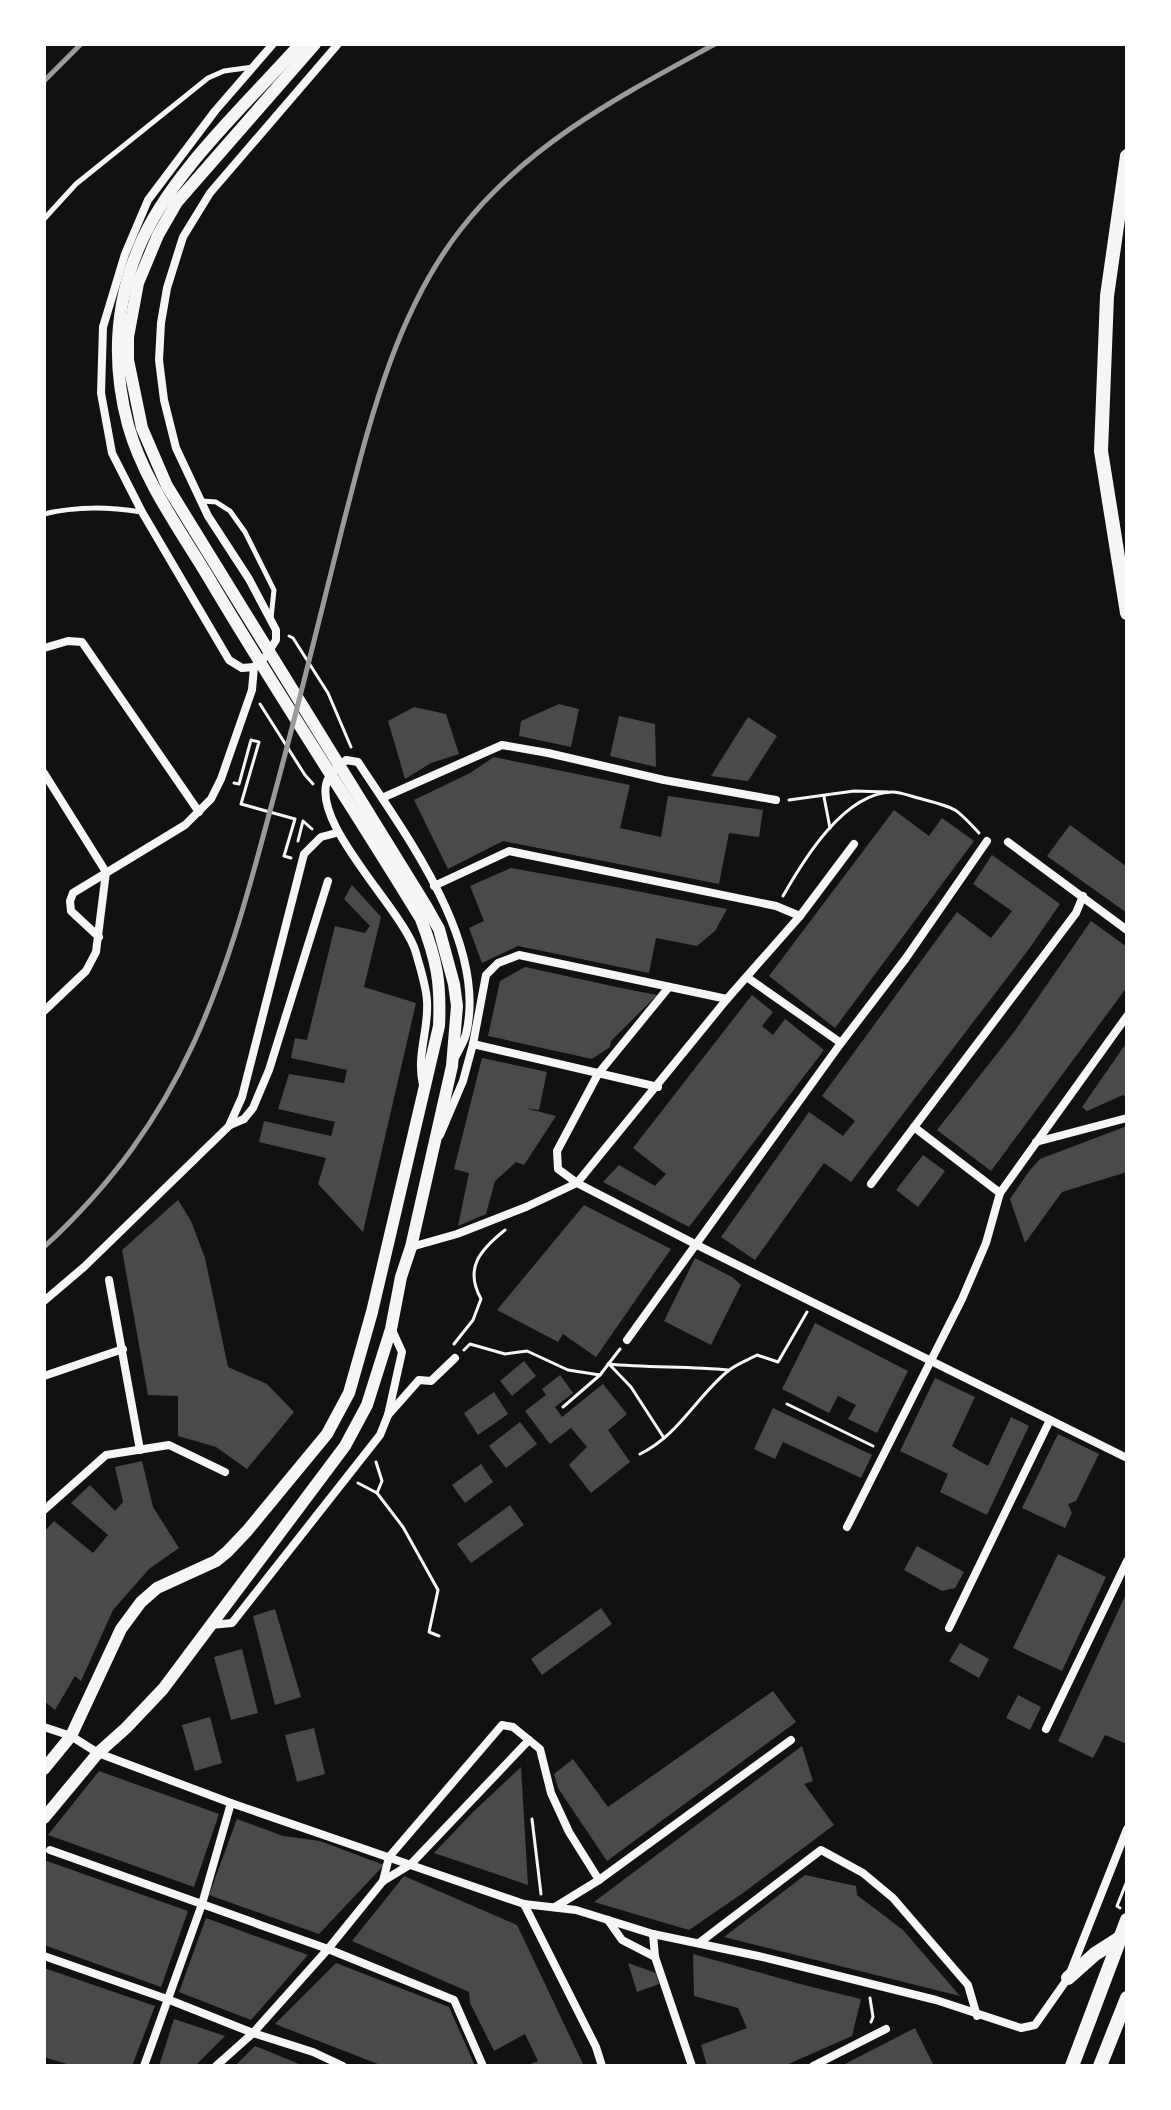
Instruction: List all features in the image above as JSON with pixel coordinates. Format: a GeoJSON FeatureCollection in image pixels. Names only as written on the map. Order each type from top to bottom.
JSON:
{"type":"FeatureCollection","features":[{"type":"Feature","properties":{"kind":"main road"},"geometry":{"type":"LineString","coordinates":[[44,1769],[71,1736],[121,1629],[141,1602],[157,1588],[216,1561],[237,1542],[327,1434],[349,1393],[372,1312],[439,1026],[441,989],[437,964],[421,919],[251,648],[155,487],[129,426],[119,378],[117,333],[123,295],[150,223],[172,188],[300,44]]}},
{"type":"Feature","properties":{"kind":"main road"},"geometry":{"type":"LineString","coordinates":[[44,1818],[98,1753],[163,1689],[345,1446],[367,1405],[391,1329],[452,1066],[457,1006],[439,929],[167,486],[142,428],[130,377],[128,337],[132,311],[138,283],[158,235],[192,183],[315,44]]}},
{"type":"Feature","properties":{"kind":"main road"},"geometry":{"type":"LineString","coordinates":[[1127,156],[1107,296],[1101,451],[1127,613]]}},
{"type":"Feature","properties":{"kind":"main road"},"geometry":{"type":"LineString","coordinates":[[1072,2066],[1127,1920]]}},
{"type":"Feature","properties":{"kind":"main road"},"geometry":{"type":"LineString","coordinates":[[1068,1978],[1095,1954],[1120,1938]]}},
{"type":"Feature","properties":{"kind":"main road"},"geometry":{"type":"LineString","coordinates":[[1100,2066],[1123,2017],[1127,1998]]}},
{"type":"Feature","properties":{"kind":"street"},"geometry":{"type":"LineString","coordinates":[[273,44],[215,111],[148,200],[125,254],[103,327],[101,393],[112,453],[142,512],[229,660],[242,668],[254,667],[266,656],[276,640],[276,630],[249,579],[200,501],[176,448],[164,400],[159,360],[167,288],[183,237],[210,193],[338,44]]}},
{"type":"Feature","properties":{"kind":"street"},"geometry":{"type":"LineString","coordinates":[[44,648],[68,641],[82,642],[199,812]]}},
{"type":"Feature","properties":{"kind":"street"},"geometry":{"type":"LineString","coordinates":[[99,937],[71,911],[73,893],[185,825],[211,799],[252,690],[254,667]]}},
{"type":"Feature","properties":{"kind":"street"},"geometry":{"type":"LineString","coordinates":[[382,798],[502,745],[664,780],[776,800]]}},
{"type":"Feature","properties":{"kind":"street"},"geometry":{"type":"LineString","coordinates":[[424,1090],[419,1066],[427,999],[415,948],[383,896],[336,833],[326,795],[329,776],[346,760],[358,762],[382,798],[456,929],[469,988],[466,1035],[452,1066]]}},
{"type":"Feature","properties":{"kind":"street"},"geometry":{"type":"LineString","coordinates":[[44,1011],[86,971],[96,952],[106,872],[45,773]]}},
{"type":"Feature","properties":{"kind":"street"},"geometry":{"type":"LineString","coordinates":[[229,1126],[242,1097],[304,854],[321,837],[336,833]]}},
{"type":"Feature","properties":{"kind":"street"},"geometry":{"type":"LineString","coordinates":[[627,1340],[906,958],[987,841]]}},
{"type":"Feature","properties":{"kind":"street"},"geometry":{"type":"LineString","coordinates":[[1008,842],[1127,930]]}},
{"type":"Feature","properties":{"kind":"street"},"geometry":{"type":"LineString","coordinates":[[411,1247],[457,1234],[577,1183],[727,999],[800,916],[854,844]]}},
{"type":"Feature","properties":{"kind":"street"},"geometry":{"type":"LineString","coordinates":[[434,886],[509,851],[776,906],[800,916]]}},
{"type":"Feature","properties":{"kind":"street"},"geometry":{"type":"LineString","coordinates":[[44,1301],[84,1267],[229,1126],[244,1119],[253,1108],[269,1070],[328,881]]}},
{"type":"Feature","properties":{"kind":"street"},"geometry":{"type":"LineString","coordinates":[[871,1184],[1076,913],[1083,896]]}},
{"type":"Feature","properties":{"kind":"street"},"geometry":{"type":"LineString","coordinates":[[434,1147],[451,1111],[473,1044],[486,975],[498,963],[519,955],[727,999]]}},
{"type":"Feature","properties":{"kind":"street"},"geometry":{"type":"LineString","coordinates":[[748,978],[841,1043]]}},
{"type":"Feature","properties":{"kind":"street"},"geometry":{"type":"LineString","coordinates":[[669,987],[598,1074],[557,1151],[558,1169],[577,1183],[695,1244],[1127,1458]]}},
{"type":"Feature","properties":{"kind":"street"},"geometry":{"type":"LineString","coordinates":[[847,1527],[929,1359],[962,1299],[986,1243],[1000,1193],[1127,1016]]}},
{"type":"Feature","properties":{"kind":"street"},"geometry":{"type":"LineString","coordinates":[[473,1044],[658,1087]]}},
{"type":"Feature","properties":{"kind":"street"},"geometry":{"type":"LineString","coordinates":[[1035,1142],[1127,1118]]}},
{"type":"Feature","properties":{"kind":"street"},"geometry":{"type":"LineString","coordinates":[[914,1127],[1000,1193]]}},
{"type":"Feature","properties":{"kind":"street"},"geometry":{"type":"LineString","coordinates":[[109,1280],[140,1450]]}},
{"type":"Feature","properties":{"kind":"street"},"geometry":{"type":"LineString","coordinates":[[210,1625],[232,1623],[380,1435],[388,1415],[402,1352],[391,1329]]}},
{"type":"Feature","properties":{"kind":"street"},"geometry":{"type":"LineString","coordinates":[[44,1376],[123,1349]]}},
{"type":"Feature","properties":{"kind":"street"},"geometry":{"type":"LineString","coordinates":[[388,1415],[419,1380],[431,1381],[455,1358]]}},
{"type":"Feature","properties":{"kind":"street"},"geometry":{"type":"LineString","coordinates":[[949,1628],[1050,1420]]}},
{"type":"Feature","properties":{"kind":"street"},"geometry":{"type":"LineString","coordinates":[[44,1510],[106,1455],[169,1445],[225,1472]]}},
{"type":"Feature","properties":{"kind":"street"},"geometry":{"type":"LineString","coordinates":[[1046,1729],[1127,1561]]}},
{"type":"Feature","properties":{"kind":"street"},"geometry":{"type":"LineString","coordinates":[[383,1881],[389,1857],[502,1725],[513,1727],[540,1749],[551,1793],[569,1832],[599,1880]]}},
{"type":"Feature","properties":{"kind":"street"},"geometry":{"type":"LineString","coordinates":[[44,1727],[71,1736],[98,1753],[231,1803],[524,1904],[576,1910],[653,1934],[936,2000],[1021,2028],[1035,2025],[1068,1978],[1127,1829]]}},
{"type":"Feature","properties":{"kind":"street"},"geometry":{"type":"LineString","coordinates":[[216,2066],[253,2033],[383,1881],[411,1864],[529,1740]]}},
{"type":"Feature","properties":{"kind":"street"},"geometry":{"type":"LineString","coordinates":[[554,1907],[599,1880],[791,1740]]}},
{"type":"Feature","properties":{"kind":"street"},"geometry":{"type":"LineString","coordinates":[[144,2066],[202,1904],[231,1803]]}},
{"type":"Feature","properties":{"kind":"street"},"geometry":{"type":"LineString","coordinates":[[50,1850],[328,1949],[454,2000],[483,2066]]}},
{"type":"Feature","properties":{"kind":"street"},"geometry":{"type":"LineString","coordinates":[[699,1943],[821,1850],[863,1873],[893,1898],[968,1985],[977,2016]]}},
{"type":"Feature","properties":{"kind":"street"},"geometry":{"type":"LineString","coordinates":[[524,1904],[596,2047],[602,2066]]}},
{"type":"Feature","properties":{"kind":"street"},"geometry":{"type":"LineString","coordinates":[[608,1920],[622,1940],[655,1957]]}},
{"type":"Feature","properties":{"kind":"street"},"geometry":{"type":"LineString","coordinates":[[653,1934],[655,1957],[692,2066]]}},
{"type":"Feature","properties":{"kind":"street"},"geometry":{"type":"LineString","coordinates":[[44,1956],[313,2052],[343,2066]]}},
{"type":"Feature","properties":{"kind":"street"},"geometry":{"type":"LineString","coordinates":[[813,2066],[886,2029]]}},
{"type":"Feature","properties":{"kind":"lane"},"geometry":{"type":"LineString","coordinates":[[44,219],[76,184],[208,78],[224,71],[254,67]]}},
{"type":"Feature","properties":{"kind":"lane"},"geometry":{"type":"LineString","coordinates":[[200,501],[216,502],[230,511],[245,532],[274,590],[270,619]]}},
{"type":"Feature","properties":{"kind":"lane"},"geometry":{"type":"LineString","coordinates":[[44,514],[104,506],[142,512]]}},
{"type":"Feature","properties":{"kind":"path"},"geometry":{"type":"LineString","coordinates":[[276,630],[293,638],[323,686],[358,762]]}},
{"type":"Feature","properties":{"kind":"path"},"geometry":{"type":"LineString","coordinates":[[252,690],[305,775],[326,795]]}},
{"type":"Feature","properties":{"kind":"path"},"geometry":{"type":"LineString","coordinates":[[239,784],[251,740],[259,742],[241,804],[295,819],[284,856],[293,858]]}},
{"type":"Feature","properties":{"kind":"path"},"geometry":{"type":"LineString","coordinates":[[776,800],[824,797],[854,791],[892,792],[956,808],[987,841]]}},
{"type":"Feature","properties":{"kind":"path"},"geometry":{"type":"LineString","coordinates":[[776,906],[801,865],[830,828],[861,800],[892,792]]}},
{"type":"Feature","properties":{"kind":"path"},"geometry":{"type":"LineString","coordinates":[[824,797],[830,828]]}},
{"type":"Feature","properties":{"kind":"path"},"geometry":{"type":"LineString","coordinates":[[296,846],[303,821]]}},
{"type":"Feature","properties":{"kind":"path"},"geometry":{"type":"LineString","coordinates":[[455,1343],[473,1320],[481,1299],[474,1285],[475,1261],[490,1241],[520,1218],[526,1207]]}},
{"type":"Feature","properties":{"kind":"path"},"geometry":{"type":"LineString","coordinates":[[640,1454],[664,1438],[729,1370],[757,1355],[778,1362],[813,1302]]}},
{"type":"Feature","properties":{"kind":"path"},"geometry":{"type":"LineString","coordinates":[[563,1407],[600,1375],[627,1340]]}},
{"type":"Feature","properties":{"kind":"path"},"geometry":{"type":"LineString","coordinates":[[455,1358],[470,1344],[505,1354],[527,1351],[568,1370],[600,1375]]}},
{"type":"Feature","properties":{"kind":"path"},"geometry":{"type":"LineString","coordinates":[[608,1364],[729,1370]]}},
{"type":"Feature","properties":{"kind":"path"},"geometry":{"type":"LineString","coordinates":[[608,1364],[631,1387],[664,1438]]}},
{"type":"Feature","properties":{"kind":"path"},"geometry":{"type":"LineString","coordinates":[[787,1404],[884,1451]]}},
{"type":"Feature","properties":{"kind":"path"},"geometry":{"type":"LineString","coordinates":[[377,1493],[382,1481],[375,1449],[380,1435]]}},
{"type":"Feature","properties":{"kind":"path"},"geometry":{"type":"LineString","coordinates":[[347,1478],[377,1493],[403,1527],[438,1590],[429,1632],[439,1636]]}},
{"type":"Feature","properties":{"kind":"path"},"geometry":{"type":"LineString","coordinates":[[532,1819],[542,1906]]}},
{"type":"Feature","properties":{"kind":"path"},"geometry":{"type":"LineString","coordinates":[[1127,1881],[1117,1906],[1127,1911]]}},
{"type":"Feature","properties":{"kind":"path"},"geometry":{"type":"LineString","coordinates":[[852,1979],[870,1996],[873,2017],[864,2040]]}},
{"type":"Feature","properties":{"kind":"building"},"geometry":{"type":"Polygon","coordinates":[[[559,704],[579,709],[571,747],[519,736],[521,721],[559,704]]]}},
{"type":"Feature","properties":{"kind":"building"},"geometry":{"type":"Polygon","coordinates":[[[414,707],[446,714],[459,754],[431,763],[405,779],[388,721],[414,707]]]}},
{"type":"Feature","properties":{"kind":"building"},"geometry":{"type":"Polygon","coordinates":[[[619,716],[655,724],[656,767],[610,756],[619,716]]]}},
{"type":"Feature","properties":{"kind":"building"},"geometry":{"type":"Polygon","coordinates":[[[748,717],[777,736],[748,781],[711,776],[748,717]]]}},
{"type":"Feature","properties":{"kind":"building"},"geometry":{"type":"Polygon","coordinates":[[[494,757],[630,785],[620,828],[661,837],[668,796],[763,810],[759,837],[729,833],[719,884],[503,841],[448,869],[414,800],[470,773],[494,757]]]}},
{"type":"Feature","properties":{"kind":"building"},"geometry":{"type":"Polygon","coordinates":[[[894,810],[929,836],[942,818],[974,841],[835,1028],[769,976],[894,810]]]}},
{"type":"Feature","properties":{"kind":"building"},"geometry":{"type":"Polygon","coordinates":[[[1070,825],[1127,867],[1127,913],[1047,856],[1070,825]]]}},
{"type":"Feature","properties":{"kind":"building"},"geometry":{"type":"Polygon","coordinates":[[[992,855],[1060,904],[851,1182],[824,1163],[755,1260],[721,1237],[809,1112],[843,1136],[855,1121],[822,1096],[957,912],[991,938],[1012,911],[973,884],[992,855]]]}},
{"type":"Feature","properties":{"kind":"building"},"geometry":{"type":"Polygon","coordinates":[[[511,868],[727,909],[715,931],[697,946],[656,938],[649,973],[518,946],[482,963],[469,928],[484,921],[470,886],[511,868]]]}},
{"type":"Feature","properties":{"kind":"building"},"geometry":{"type":"Polygon","coordinates":[[[352,885],[381,917],[364,987],[416,1003],[363,1232],[318,1184],[326,1158],[259,1142],[264,1121],[331,1136],[335,1122],[278,1109],[289,1074],[344,1083],[347,1070],[291,1058],[295,1038],[307,1040],[335,926],[365,933],[370,926],[344,899],[352,885]]]}},
{"type":"Feature","properties":{"kind":"building"},"geometry":{"type":"Polygon","coordinates":[[[1091,921],[1127,947],[1127,987],[991,1171],[937,1130],[1014,1032],[1091,921]]]}},
{"type":"Feature","properties":{"kind":"building"},"geometry":{"type":"Polygon","coordinates":[[[525,967],[657,995],[611,1041],[610,1047],[592,1059],[488,1036],[500,981],[525,967]]]}},
{"type":"Feature","properties":{"kind":"building"},"geometry":{"type":"Polygon","coordinates":[[[752,995],[773,1012],[762,1026],[773,1035],[785,1019],[824,1050],[689,1227],[603,1182],[619,1165],[655,1186],[666,1174],[633,1148],[752,995]]]}},
{"type":"Feature","properties":{"kind":"building"},"geometry":{"type":"Polygon","coordinates":[[[1127,1042],[1127,1098],[1123,1095],[1087,1111],[1082,1107],[1127,1042]]]}},
{"type":"Feature","properties":{"kind":"building"},"geometry":{"type":"Polygon","coordinates":[[[482,1058],[547,1072],[539,1110],[525,1108],[556,1116],[524,1165],[516,1162],[495,1181],[486,1214],[458,1226],[469,1173],[454,1169],[482,1058]]]}},
{"type":"Feature","properties":{"kind":"building"},"geometry":{"type":"Polygon","coordinates":[[[1127,1126],[1127,1172],[1062,1192],[1025,1243],[1010,1199],[1030,1170],[1040,1159],[1127,1126]]]}},
{"type":"Feature","properties":{"kind":"building"},"geometry":{"type":"Polygon","coordinates":[[[923,1155],[945,1171],[918,1207],[896,1190],[923,1155]]]}},
{"type":"Feature","properties":{"kind":"building"},"geometry":{"type":"Polygon","coordinates":[[[178,1200],[191,1221],[205,1258],[228,1367],[267,1384],[294,1412],[247,1469],[216,1447],[178,1436],[178,1396],[148,1395],[122,1250],[178,1200]]]}},
{"type":"Feature","properties":{"kind":"building"},"geometry":{"type":"Polygon","coordinates":[[[584,1205],[671,1249],[596,1357],[563,1334],[558,1342],[497,1310],[584,1205]]]}},
{"type":"Feature","properties":{"kind":"building"},"geometry":{"type":"Polygon","coordinates":[[[695,1258],[741,1285],[711,1345],[664,1321],[695,1258]]]}},
{"type":"Feature","properties":{"kind":"building"},"geometry":{"type":"Polygon","coordinates":[[[815,1323],[908,1371],[877,1433],[848,1419],[856,1405],[838,1396],[829,1413],[782,1389],[815,1323]]]}},
{"type":"Feature","properties":{"kind":"building"},"geometry":{"type":"Polygon","coordinates":[[[524,1361],[536,1376],[512,1396],[500,1381],[524,1361]]]}},
{"type":"Feature","properties":{"kind":"building"},"geometry":{"type":"Polygon","coordinates":[[[560,1375],[573,1393],[555,1407],[562,1417],[603,1384],[627,1414],[608,1430],[630,1462],[591,1493],[569,1465],[587,1447],[571,1428],[550,1444],[525,1411],[546,1395],[542,1389],[560,1375]]]}},
{"type":"Feature","properties":{"kind":"building"},"geometry":{"type":"Polygon","coordinates":[[[935,1378],[975,1397],[952,1446],[988,1466],[1011,1417],[1029,1426],[987,1515],[940,1492],[948,1474],[900,1451],[935,1378]]]}},
{"type":"Feature","properties":{"kind":"building"},"geometry":{"type":"Polygon","coordinates":[[[494,1392],[508,1414],[478,1435],[464,1413],[494,1392]]]}},
{"type":"Feature","properties":{"kind":"building"},"geometry":{"type":"Polygon","coordinates":[[[773,1408],[872,1455],[861,1478],[783,1442],[775,1459],[754,1449],[773,1408]]]}},
{"type":"Feature","properties":{"kind":"building"},"geometry":{"type":"Polygon","coordinates":[[[520,1422],[537,1444],[506,1468],[489,1446],[520,1422]]]}},
{"type":"Feature","properties":{"kind":"building"},"geometry":{"type":"Polygon","coordinates":[[[1058,1434],[1099,1454],[1076,1501],[1068,1504],[1072,1513],[1065,1528],[1022,1508],[1058,1434]]]}},
{"type":"Feature","properties":{"kind":"building"},"geometry":{"type":"Polygon","coordinates":[[[142,1461],[153,1507],[179,1548],[149,1569],[113,1610],[81,1681],[75,1676],[55,1710],[44,1701],[44,1532],[54,1521],[93,1553],[108,1535],[71,1503],[90,1485],[115,1511],[123,1502],[115,1467],[142,1461]]]}},
{"type":"Feature","properties":{"kind":"building"},"geometry":{"type":"Polygon","coordinates":[[[481,1464],[493,1482],[465,1503],[452,1485],[481,1464]]]}},
{"type":"Feature","properties":{"kind":"building"},"geometry":{"type":"Polygon","coordinates":[[[510,1505],[524,1525],[471,1563],[457,1544],[510,1505]]]}},
{"type":"Feature","properties":{"kind":"building"},"geometry":{"type":"Polygon","coordinates":[[[917,1546],[964,1572],[955,1588],[942,1591],[904,1570],[917,1546]]]}},
{"type":"Feature","properties":{"kind":"building"},"geometry":{"type":"Polygon","coordinates":[[[1058,1554],[1106,1577],[1062,1671],[1013,1648],[1058,1554]]]}},
{"type":"Feature","properties":{"kind":"building"},"geometry":{"type":"Polygon","coordinates":[[[1127,1592],[1127,1744],[1105,1735],[1093,1758],[1058,1741],[1127,1592]]]}},
{"type":"Feature","properties":{"kind":"building"},"geometry":{"type":"Polygon","coordinates":[[[601,1608],[612,1624],[542,1675],[531,1659],[601,1608]]]}},
{"type":"Feature","properties":{"kind":"building"},"geometry":{"type":"Polygon","coordinates":[[[275,1609],[301,1697],[275,1705],[253,1616],[275,1609]]]}},
{"type":"Feature","properties":{"kind":"building"},"geometry":{"type":"Polygon","coordinates":[[[960,1643],[989,1659],[979,1678],[949,1661],[960,1643]]]}},
{"type":"Feature","properties":{"kind":"building"},"geometry":{"type":"Polygon","coordinates":[[[242,1649],[258,1713],[231,1720],[214,1657],[242,1649]]]}},
{"type":"Feature","properties":{"kind":"building"},"geometry":{"type":"Polygon","coordinates":[[[773,1691],[796,1722],[607,1861],[558,1788],[554,1774],[573,1759],[608,1807],[773,1691]]]}},
{"type":"Feature","properties":{"kind":"building"},"geometry":{"type":"Polygon","coordinates":[[[1018,1695],[1041,1707],[1030,1730],[1006,1718],[1018,1695]]]}},
{"type":"Feature","properties":{"kind":"building"},"geometry":{"type":"Polygon","coordinates":[[[210,1717],[222,1763],[195,1771],[182,1725],[210,1717]]]}},
{"type":"Feature","properties":{"kind":"building"},"geometry":{"type":"Polygon","coordinates":[[[314,1728],[325,1774],[297,1782],[285,1735],[314,1728]]]}},
{"type":"Feature","properties":{"kind":"building"},"geometry":{"type":"Polygon","coordinates":[[[802,1746],[813,1781],[804,1784],[834,1825],[689,1930],[594,1902],[802,1746]]]}},
{"type":"Feature","properties":{"kind":"building"},"geometry":{"type":"Polygon","coordinates":[[[521,1767],[528,1885],[434,1853],[473,1812],[521,1767]]]}},
{"type":"Feature","properties":{"kind":"building"},"geometry":{"type":"Polygon","coordinates":[[[99,1771],[219,1814],[194,1887],[48,1835],[99,1771]]]}},
{"type":"Feature","properties":{"kind":"building"},"geometry":{"type":"Polygon","coordinates":[[[237,1819],[283,1836],[320,1841],[384,1865],[319,1934],[209,1895],[237,1819]]]}},
{"type":"Feature","properties":{"kind":"building"},"geometry":{"type":"Polygon","coordinates":[[[44,1860],[188,1911],[161,1987],[44,1945],[44,1860]]]}},
{"type":"Feature","properties":{"kind":"building"},"geometry":{"type":"Polygon","coordinates":[[[805,1875],[856,1886],[857,1895],[903,1930],[960,1996],[724,1937],[805,1875]]]}},
{"type":"Feature","properties":{"kind":"building"},"geometry":{"type":"Polygon","coordinates":[[[404,1876],[517,1925],[584,2066],[525,2066],[538,2061],[525,2034],[494,2051],[470,2003],[469,1992],[352,1941],[404,1876]]]}},
{"type":"Feature","properties":{"kind":"building"},"geometry":{"type":"Polygon","coordinates":[[[206,1918],[308,1955],[251,2020],[179,1992],[206,1918]]]}},
{"type":"Feature","properties":{"kind":"building"},"geometry":{"type":"Polygon","coordinates":[[[693,1954],[861,1999],[852,2036],[784,2066],[707,2066],[701,2045],[747,2028],[738,2008],[694,1996],[693,1954]]]}},
{"type":"Feature","properties":{"kind":"building"},"geometry":{"type":"Polygon","coordinates":[[[336,1963],[449,2007],[475,2066],[383,2066],[275,2024],[336,1963]]]}},
{"type":"Feature","properties":{"kind":"building"},"geometry":{"type":"Polygon","coordinates":[[[628,1963],[656,1973],[659,1984],[637,1992],[628,1963]]]}},
{"type":"Feature","properties":{"kind":"building"},"geometry":{"type":"Polygon","coordinates":[[[44,1968],[155,2006],[132,2066],[73,2066],[44,2057],[44,1968]]]}},
{"type":"Feature","properties":{"kind":"building"},"geometry":{"type":"Polygon","coordinates":[[[174,2019],[225,2036],[195,2066],[159,2066],[174,2019]]]}},
{"type":"Feature","properties":{"kind":"building"},"geometry":{"type":"Polygon","coordinates":[[[915,2028],[934,2066],[841,2066],[915,2028]]]}},
{"type":"Feature","properties":{"kind":"building"},"geometry":{"type":"Polygon","coordinates":[[[255,2046],[270,2052],[304,2066],[235,2066],[255,2046]]]}},
{"type":"Feature","properties":{"kind":"railway"},"geometry":{"type":"LineString","coordinates":[[44,81],[81,44]]}},
{"type":"Feature","properties":{"kind":"railway"},"geometry":{"type":"LineString","coordinates":[[44,1247],[92,1198],[132,1148],[165,1098],[193,1045],[216,990],[254,872],[375,406],[402,331],[419,295],[461,229],[487,198],[516,171],[578,123],[715,44]]}}]}
